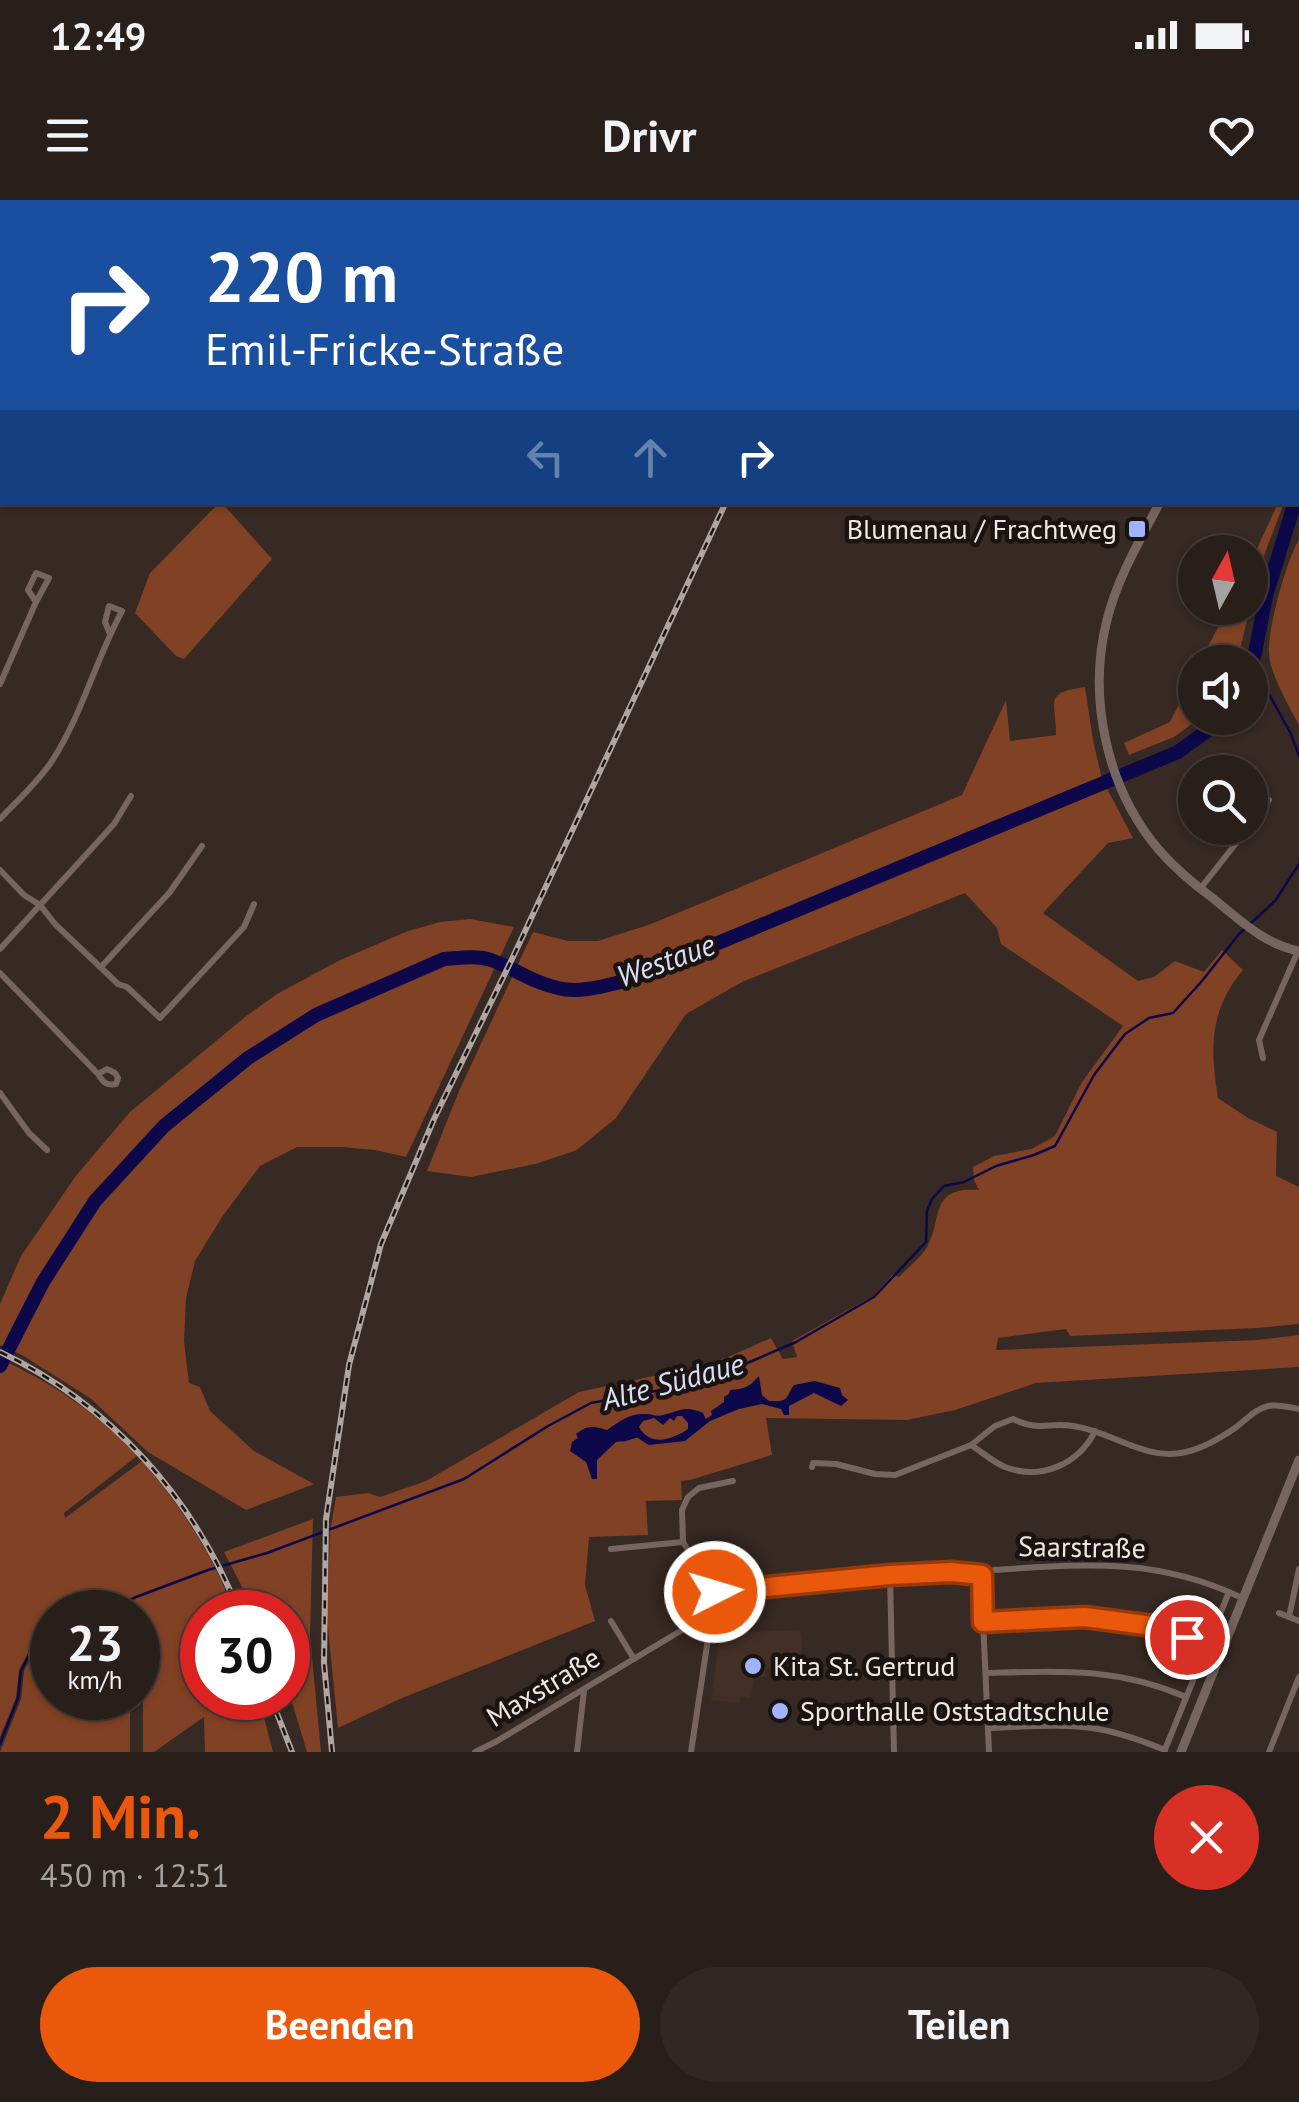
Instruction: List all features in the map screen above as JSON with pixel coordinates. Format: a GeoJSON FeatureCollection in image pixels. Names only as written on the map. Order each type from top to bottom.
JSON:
{"type":"FeatureCollection","features":[{"type":"Feature","properties":{"kind":"street"},"geometry":{"type":"LineString","coordinates":[[1158,505],[1125,572],[1107,621],[1099,682],[1101,716],[1108,751],[1127,800],[1171,864],[1259,935],[1275,945],[1298,951],[1258,1040],[1262,1058]]}},
{"type":"Feature","properties":{"kind":"street"},"geometry":{"type":"LineString","coordinates":[[0,684],[36,602]]}},
{"type":"Feature","properties":{"kind":"street"},"geometry":{"type":"LineString","coordinates":[[0,820],[50,765],[66,739],[110,634]]}},
{"type":"Feature","properties":{"kind":"street"},"geometry":{"type":"LineString","coordinates":[[0,949],[114,824],[132,796]]}},
{"type":"Feature","properties":{"kind":"street"},"geometry":{"type":"LineString","coordinates":[[1200,889],[1234,845]]}},
{"type":"Feature","properties":{"kind":"street"},"geometry":{"type":"LineString","coordinates":[[102,966],[156,909],[202,846]]}},
{"type":"Feature","properties":{"kind":"street"},"geometry":{"type":"LineString","coordinates":[[0,870],[118,984],[128,987],[160,1018],[244,927],[254,904]]}},
{"type":"Feature","properties":{"kind":"street"},"geometry":{"type":"LineString","coordinates":[[0,973],[98,1074]]}},
{"type":"Feature","properties":{"kind":"street"},"geometry":{"type":"LineString","coordinates":[[0,1093],[46,1150]]}},
{"type":"Feature","properties":{"kind":"street"},"geometry":{"type":"LineString","coordinates":[[812,1467],[813,1463],[836,1464],[875,1474],[895,1474],[971,1444],[995,1426],[1013,1419],[1030,1428],[1069,1424],[1146,1452],[1173,1454],[1198,1448],[1268,1406],[1299,1409]]}},
{"type":"Feature","properties":{"kind":"street"},"geometry":{"type":"LineString","coordinates":[[971,1444],[1004,1467],[1038,1471],[1073,1459],[1096,1432]]}},
{"type":"Feature","properties":{"kind":"street"},"geometry":{"type":"LineString","coordinates":[[1181,1752],[1299,1460]]}},
{"type":"Feature","properties":{"kind":"street"},"geometry":{"type":"LineString","coordinates":[[691,1752],[715,1592],[683,1542],[682,1510],[688,1497],[699,1488],[733,1481]]}},
{"type":"Feature","properties":{"kind":"street"},"geometry":{"type":"LineString","coordinates":[[611,1549],[683,1542]]}},
{"type":"Feature","properties":{"kind":"street","name":"Saarstraße"},"geometry":{"type":"LineString","coordinates":[[715,1592],[890,1575],[982,1575],[994,1570],[1108,1564],[1174,1574],[1242,1598]]}},
{"type":"Feature","properties":{"kind":"street"},"geometry":{"type":"LineString","coordinates":[[1290,1617],[1299,1570]]}},
{"type":"Feature","properties":{"kind":"street"},"geometry":{"type":"LineString","coordinates":[[890,1575],[894,1752]]}},
{"type":"Feature","properties":{"kind":"street"},"geometry":{"type":"LineString","coordinates":[[982,1575],[989,1752]]}},
{"type":"Feature","properties":{"kind":"street"},"geometry":{"type":"LineString","coordinates":[[988,1728],[1085,1728],[1129,1736],[1164,1751],[1230,1592]]}},
{"type":"Feature","properties":{"kind":"street","name":"Maxstraße"},"geometry":{"type":"LineString","coordinates":[[474,1752],[712,1612]]}},
{"type":"Feature","properties":{"kind":"street"},"geometry":{"type":"LineString","coordinates":[[1279,1612],[1299,1622]]}},
{"type":"Feature","properties":{"kind":"street"},"geometry":{"type":"LineString","coordinates":[[983,1622],[1085,1617],[1153,1626],[1208,1645]]}},
{"type":"Feature","properties":{"kind":"street","name":"Maxstraße"},"geometry":{"type":"LineString","coordinates":[[611,1621],[634,1659]]}},
{"type":"Feature","properties":{"kind":"street"},"geometry":{"type":"LineString","coordinates":[[986,1673],[1078,1671],[1117,1675],[1186,1697]]}},
{"type":"Feature","properties":{"kind":"street"},"geometry":{"type":"LineString","coordinates":[[1269,1752],[1299,1677]]}},
{"type":"Feature","properties":{"kind":"street"},"geometry":{"type":"LineString","coordinates":[[577,1752],[584,1690]]}},
{"type":"Feature","properties":{"kind":"shaded area"},"geometry":{"type":"Polygon","coordinates":[[[217,505],[224,505],[272,559],[184,659],[176,656],[135,613],[150,573],[217,505]]]}},
{"type":"Feature","properties":{"kind":"shaded area"},"geometry":{"type":"Polygon","coordinates":[[[1277,505],[1283,505],[1268,545],[1268,535],[1263,535],[1277,505]]]}},
{"type":"Feature","properties":{"kind":"shaded area"},"geometry":{"type":"Polygon","coordinates":[[[1299,540],[1299,725],[1276,680],[1269,653],[1279,595],[1299,540]]]}},
{"type":"Feature","properties":{"kind":"shaded area"},"geometry":{"type":"Polygon","coordinates":[[[1219,625],[1246,625],[1241,645],[1209,645],[1219,625]]]}},
{"type":"Feature","properties":{"kind":"shaded area"},"geometry":{"type":"Polygon","coordinates":[[[1085,687],[1102,779],[1133,838],[1108,843],[1043,913],[1138,981],[1154,977],[1175,961],[1204,972],[1222,950],[1243,970],[1218,1015],[1213,1046],[1218,1098],[1277,1132],[1276,1176],[1299,1187],[1299,1324],[1070,1336],[1066,1329],[998,1338],[996,1350],[1299,1335],[1299,1367],[1036,1383],[955,1410],[907,1420],[766,1418],[772,1455],[681,1481],[682,1500],[646,1501],[648,1535],[589,1537],[585,1585],[595,1621],[402,1698],[338,1728],[327,1618],[330,1532],[336,1497],[368,1493],[380,1497],[426,1481],[579,1392],[700,1366],[771,1338],[783,1359],[797,1357],[792,1341],[873,1296],[893,1274],[899,1277],[921,1255],[932,1237],[944,1199],[963,1190],[979,1190],[973,1167],[994,1156],[1031,1149],[1055,1136],[1082,1082],[1123,1026],[1001,944],[997,928],[965,893],[742,982],[686,1014],[616,1118],[577,1150],[535,1164],[471,1177],[427,1171],[459,1091],[533,932],[568,941],[598,941],[651,924],[962,795],[1006,700],[1010,741],[1056,735],[1057,696],[1085,687]]]}},
{"type":"Feature","properties":{"kind":"shaded area"},"geometry":{"type":"Polygon","coordinates":[[[1178,706],[1178,734],[1129,755],[1124,743],[1170,722],[1178,706]]]}},
{"type":"Feature","properties":{"kind":"shaded area"},"geometry":{"type":"Polygon","coordinates":[[[470,919],[514,927],[406,1157],[375,1150],[297,1147],[260,1166],[195,1261],[186,1298],[184,1341],[189,1383],[200,1387],[210,1411],[254,1451],[314,1484],[246,1510],[148,1452],[90,1398],[0,1345],[0,1304],[21,1256],[75,1177],[130,1112],[277,994],[340,960],[408,931],[470,919]]]}},
{"type":"Feature","properties":{"kind":"shaded area"},"geometry":{"type":"Polygon","coordinates":[[[0,1359],[73,1400],[137,1456],[64,1513],[65,1518],[142,1461],[183,1514],[225,1590],[180,1590],[180,1720],[200,1720],[154,1752],[143,1752],[143,1720],[160,1720],[160,1590],[30,1590],[30,1649],[19,1670],[16,1698],[0,1737],[0,1359]]]}},
{"type":"Feature","properties":{"kind":"shaded area"},"geometry":{"type":"Polygon","coordinates":[[[759,1376],[762,1395],[769,1401],[784,1400],[794,1385],[815,1381],[840,1388],[848,1400],[841,1406],[814,1393],[789,1406],[789,1415],[762,1404],[739,1409],[710,1421],[685,1441],[649,1445],[636,1438],[616,1442],[597,1460],[597,1479],[592,1479],[586,1462],[570,1451],[580,1431],[591,1427],[607,1430],[635,1415],[660,1416],[686,1409],[703,1413],[706,1419],[724,1402],[730,1390],[746,1387],[759,1376]],[[682,1416],[674,1421],[670,1418],[663,1425],[654,1418],[643,1421],[639,1427],[649,1437],[668,1438],[688,1429],[682,1416]]]}},
{"type":"Feature","properties":{"kind":"shaded area"},"geometry":{"type":"Polygon","coordinates":[[[313,1519],[310,1636],[310,1590],[244,1590],[224,1552],[313,1519]]]}},
{"type":"Feature","properties":{"kind":"shaded area","name":"Kita St. Gertrud"},"geometry":{"type":"Polygon","coordinates":[[[800,1630],[804,1665],[765,1669],[766,1677],[754,1678],[751,1698],[741,1697],[739,1703],[711,1700],[720,1633],[800,1630]]]}},
{"type":"Feature","properties":{"kind":"shaded area"},"geometry":{"type":"Polygon","coordinates":[[[310,1636],[321,1752],[307,1752],[297,1720],[310,1720],[310,1636]]]}},
{"type":"Feature","properties":{"kind":"shaded area"},"geometry":{"type":"Polygon","coordinates":[[[30,1660],[30,1720],[130,1720],[130,1752],[0,1752],[21,1699],[24,1671],[30,1660]]]}},
{"type":"Feature","properties":{"kind":"shaded area"},"geometry":{"type":"Polygon","coordinates":[[[204,1720],[265,1720],[273,1752],[205,1752],[204,1720]]]}},
{"type":"Feature","properties":{"kind":"waterway","name":"Westaue"},"geometry":{"type":"LineString","coordinates":[[1257,645],[1266,596],[1294,505]]}},
{"type":"Feature","properties":{"kind":"waterway","name":"Alte Südaue"},"geometry":{"type":"LineString","coordinates":[[1268,691],[1299,756]]}},
{"type":"Feature","properties":{"kind":"waterway","name":"Westaue"},"geometry":{"type":"LineString","coordinates":[[0,1366],[43,1282],[95,1201],[164,1126],[248,1058],[316,1015],[444,959],[486,958],[540,983],[566,990],[629,980],[1178,752],[1202,735]]}},
{"type":"Feature","properties":{"kind":"waterway","name":"Alte Südaue"},"geometry":{"type":"LineString","coordinates":[[155,1590],[267,1553],[464,1479],[591,1403],[724,1373],[796,1342],[874,1297],[926,1242],[927,1211],[944,1186],[964,1182],[996,1166],[1055,1146],[1094,1075],[1125,1034],[1149,1018],[1173,1013],[1239,934],[1275,901],[1299,864]]}},
{"type":"Feature","properties":{"kind":"waterway","name":"Alte Südaue"},"geometry":{"type":"LineString","coordinates":[[0,1744],[30,1653]]}},
{"type":"Feature","properties":{"kind":"railway"},"geometry":{"type":"LineString","coordinates":[[332,1752],[324,1663],[326,1519],[349,1365],[381,1244],[434,1119],[725,505]]}},
{"type":"Feature","properties":{"kind":"railway"},"geometry":{"type":"LineString","coordinates":[[0,1352],[78,1399],[144,1459],[198,1531],[229,1590]]}},
{"type":"Feature","properties":{"kind":"railway"},"geometry":{"type":"LineString","coordinates":[[280,1720],[292,1752]]}},
{"type":"Feature","properties":{"kind":"place","name":"Blumenau / Frachtweg"},"geometry":{"type":"Point","coordinates":[1137,529]}},
{"type":"Feature","properties":{"kind":"place","name":"Kita St. Gertrud"},"geometry":{"type":"Point","coordinates":[753,1666]}},
{"type":"Feature","properties":{"kind":"place","name":"Sporthalle Oststadtschule"},"geometry":{"type":"Point","coordinates":[780,1711]}},
{"type":"Feature","properties":{"kind":"route"},"geometry":{"type":"LineString","coordinates":[[715,1592],[890,1575],[966,1572],[982,1575],[983,1622],[1085,1617],[1153,1626],[1187,1637]]}}]}
